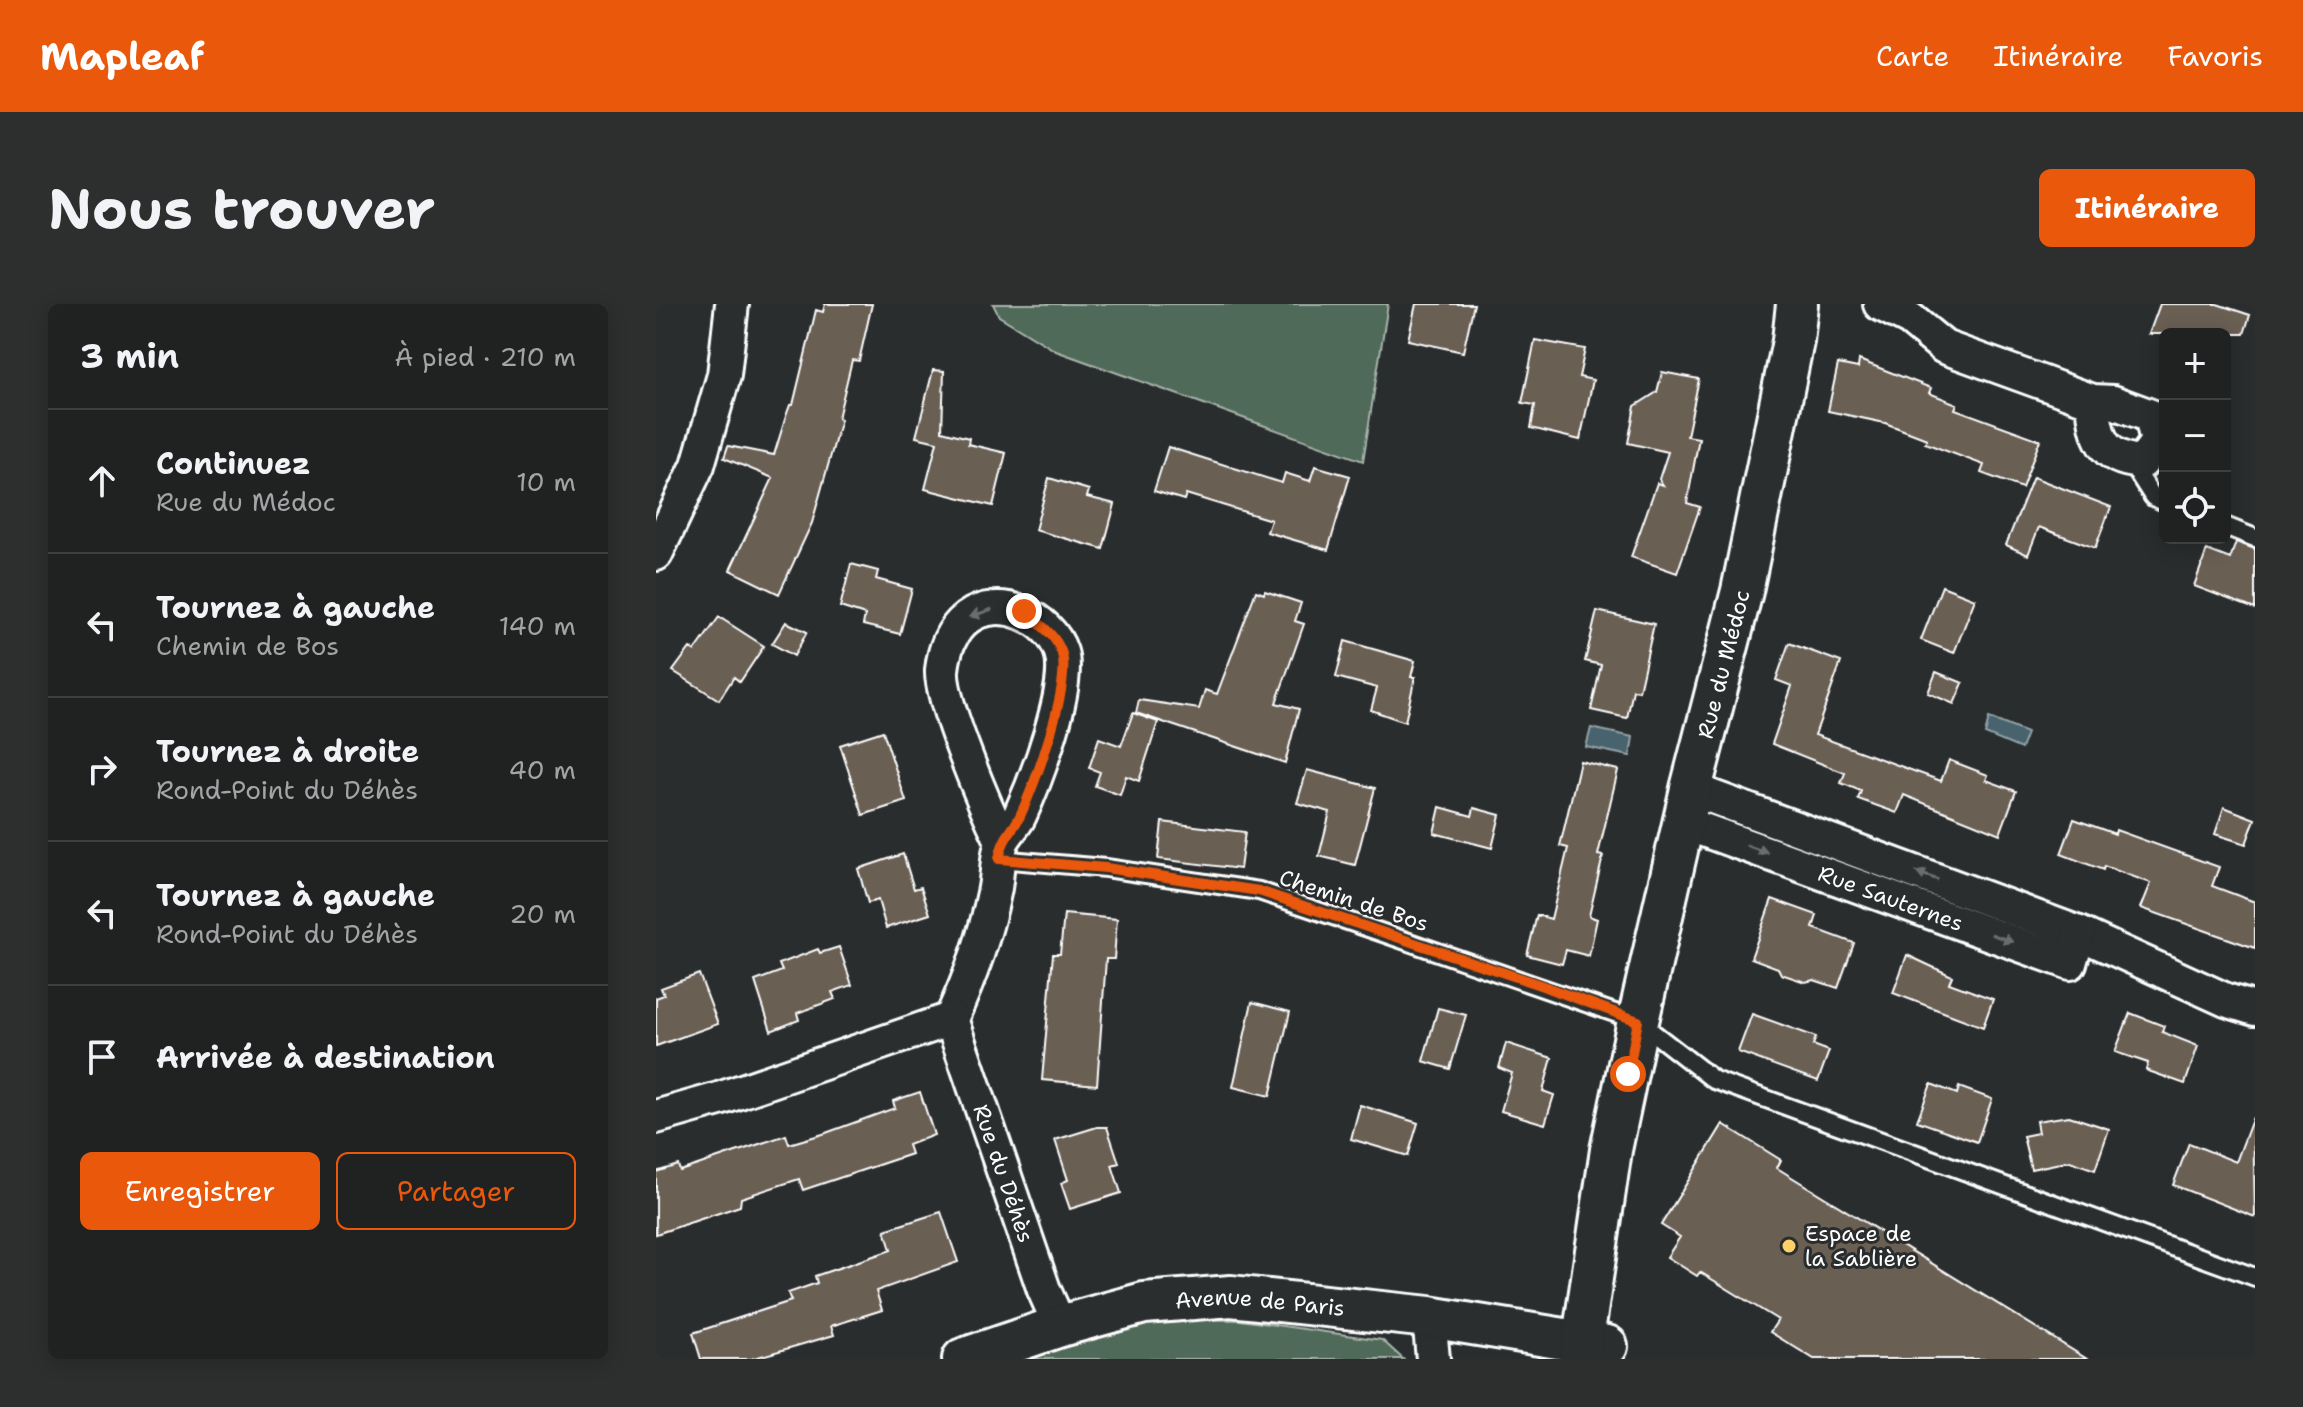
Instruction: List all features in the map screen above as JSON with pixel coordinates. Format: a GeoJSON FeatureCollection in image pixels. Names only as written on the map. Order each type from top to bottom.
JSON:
{"type":"FeatureCollection","features":[{"type":"Feature","properties":{"kind":"street"},"geometry":{"type":"LineString","coordinates":[[656,554],[698,465],[724,375],[732,304]]}},
{"type":"Feature","properties":{"kind":"street","name":"Rue du Médoc"},"geometry":{"type":"LineString","coordinates":[[1587,1350],[1611,1150],[1687,806],[1742,591],[1788,367],[1797,304]]}},
{"type":"Feature","properties":{"kind":"street"},"geometry":{"type":"LineString","coordinates":[[1880,304],[1910,319],[1944,347],[2093,401],[2113,402],[2151,416],[2157,442],[2142,462],[2121,460],[2099,440],[2093,401]]}},
{"type":"Feature","properties":{"kind":"street"},"geometry":{"type":"LineString","coordinates":[[656,1117],[719,1099],[951,1019],[971,976],[994,893],[1001,850],[1019,818],[1048,741],[1064,675],[1061,652],[1049,630],[1024,611],[996,608],[968,617],[947,643],[942,674],[950,707],[1001,850]]}},
{"type":"Feature","properties":{"kind":"street","name":"Rue Sauternes"},"geometry":{"type":"LineString","coordinates":[[1687,806],[2070,963],[2079,933],[2226,1000],[2255,1009]]}},
{"type":"Feature","properties":{"kind":"street","name":"Rue du Déhès"},"geometry":{"type":"LineString","coordinates":[[951,1019],[1044,1290],[1060,1326]]}},
{"type":"Feature","properties":{"kind":"street","name":"Avenue de Paris"},"geometry":{"type":"LineString","coordinates":[[963,1359],[1060,1326],[1144,1303],[1231,1296],[1429,1317],[1587,1350]]}},
{"type":"Feature","properties":{"kind":"street"},"geometry":{"type":"LineString","coordinates":[[1429,1317],[1433,1359]]}},
{"type":"Feature","properties":{"kind":"lane"},"geometry":{"type":"LineString","coordinates":[[2130,461],[2153,497],[2159,500]]}},
{"type":"Feature","properties":{"kind":"lane"},"geometry":{"type":"LineString","coordinates":[[2231,528],[2255,538]]}},
{"type":"Feature","properties":{"kind":"lane","name":"Chemin de Bos"},"geometry":{"type":"LineString","coordinates":[[1001,850],[1259,891],[1540,985],[1638,1021],[1714,1080],[2255,1277]]}},
{"type":"Feature","properties":{"kind":"green space"},"geometry":{"type":"Polygon","coordinates":[[[993,304],[1388,304],[1363,461],[1056,351],[999,316],[993,304]]]}},
{"type":"Feature","properties":{"kind":"green space"},"geometry":{"type":"Polygon","coordinates":[[[1157,1319],[1240,1320],[1382,1340],[1403,1359],[1033,1359],[1032,1356],[1157,1319]]]}},
{"type":"Feature","properties":{"kind":"water"},"geometry":{"type":"Polygon","coordinates":[[[1989,718],[2027,733],[2021,749],[1985,734],[1989,718]]]}},
{"type":"Feature","properties":{"kind":"water"},"geometry":{"type":"Polygon","coordinates":[[[1591,728],[1633,737],[1630,756],[1586,747],[1591,728]]]}},
{"type":"Feature","properties":{"kind":"building"},"geometry":{"type":"Polygon","coordinates":[[[825,304],[872,304],[859,361],[852,360],[838,418],[841,419],[812,523],[779,594],[730,570],[773,478],[724,458],[728,446],[774,455],[790,405],[793,405],[816,310],[823,312],[825,304]]]}},
{"type":"Feature","properties":{"kind":"building"},"geometry":{"type":"Polygon","coordinates":[[[1416,304],[1474,304],[1463,352],[1408,340],[1416,304]]]}},
{"type":"Feature","properties":{"kind":"building"},"geometry":{"type":"Polygon","coordinates":[[[2160,304],[2217,304],[2250,315],[2244,334],[2231,334],[2231,328],[2159,328],[2159,334],[2149,334],[2160,304]]]}},
{"type":"Feature","properties":{"kind":"building"},"geometry":{"type":"Polygon","coordinates":[[[1535,340],[1585,349],[1579,377],[1593,380],[1580,440],[1531,428],[1535,405],[1522,403],[1535,340]]]}},
{"type":"Feature","properties":{"kind":"building"},"geometry":{"type":"Polygon","coordinates":[[[1859,360],[1931,388],[1929,393],[1957,404],[1955,409],[2040,440],[2022,488],[1981,473],[1984,465],[1925,443],[1927,439],[1885,423],[1828,411],[1838,364],[1858,368],[1859,360]]]}},
{"type":"Feature","properties":{"kind":"building"},"geometry":{"type":"Polygon","coordinates":[[[933,370],[944,371],[942,431],[969,438],[968,444],[1006,453],[993,506],[925,489],[937,442],[916,437],[933,370]]]}},
{"type":"Feature","properties":{"kind":"building"},"geometry":{"type":"Polygon","coordinates":[[[1662,372],[1699,379],[1687,436],[1699,438],[1687,503],[1700,507],[1677,573],[1631,557],[1657,483],[1663,485],[1659,479],[1668,452],[1628,443],[1635,406],[1657,392],[1662,372]]]}},
{"type":"Feature","properties":{"kind":"building"},"geometry":{"type":"Polygon","coordinates":[[[1168,447],[1282,483],[1285,473],[1310,481],[1315,466],[1350,476],[1328,550],[1267,532],[1271,520],[1186,494],[1184,500],[1154,491],[1168,447]]]}},
{"type":"Feature","properties":{"kind":"building"},"geometry":{"type":"Polygon","coordinates":[[[2033,477],[2111,507],[2095,548],[2039,527],[2028,555],[2006,545],[2033,477]]]}},
{"type":"Feature","properties":{"kind":"building"},"geometry":{"type":"Polygon","coordinates":[[[1049,478],[1089,490],[1087,497],[1115,504],[1103,549],[1035,530],[1049,478]]]}},
{"type":"Feature","properties":{"kind":"building"},"geometry":{"type":"Polygon","coordinates":[[[2236,542],[2255,549],[2255,609],[2194,586],[2207,550],[2230,559],[2236,542]]]}},
{"type":"Feature","properties":{"kind":"building"},"geometry":{"type":"Polygon","coordinates":[[[851,564],[878,571],[876,579],[912,589],[900,634],[863,625],[865,615],[840,607],[851,564]]]}},
{"type":"Feature","properties":{"kind":"building"},"geometry":{"type":"Polygon","coordinates":[[[1942,586],[1975,599],[1954,653],[1921,640],[1942,586]]]}},
{"type":"Feature","properties":{"kind":"building"},"geometry":{"type":"Polygon","coordinates":[[[1256,591],[1301,603],[1295,621],[1304,624],[1276,703],[1299,709],[1285,763],[1136,713],[1139,700],[1199,709],[1205,690],[1217,694],[1256,591]]]}},
{"type":"Feature","properties":{"kind":"building"},"geometry":{"type":"Polygon","coordinates":[[[1597,611],[1654,624],[1639,691],[1633,690],[1627,718],[1591,710],[1601,665],[1585,661],[1597,611]]]}},
{"type":"Feature","properties":{"kind":"building"},"geometry":{"type":"Polygon","coordinates":[[[719,617],[764,646],[740,682],[734,677],[719,700],[673,671],[690,648],[695,651],[719,617]]]}},
{"type":"Feature","properties":{"kind":"building"},"geometry":{"type":"Polygon","coordinates":[[[786,622],[807,632],[794,656],[772,644],[786,622]]]}},
{"type":"Feature","properties":{"kind":"building"},"geometry":{"type":"Polygon","coordinates":[[[1345,641],[1415,661],[1411,677],[1415,677],[1405,722],[1371,710],[1377,688],[1336,677],[1345,641]]]}},
{"type":"Feature","properties":{"kind":"building"},"geometry":{"type":"Polygon","coordinates":[[[1789,643],[1841,662],[1815,735],[1941,781],[1949,760],[1988,775],[1986,780],[2016,791],[2000,834],[1904,795],[1897,813],[1858,799],[1861,791],[1841,783],[1845,773],[1772,744],[1792,686],[1776,680],[1789,643]]]}},
{"type":"Feature","properties":{"kind":"building"},"geometry":{"type":"Polygon","coordinates":[[[1936,672],[1963,683],[1954,704],[1928,693],[1936,672]]]}},
{"type":"Feature","properties":{"kind":"building"},"geometry":{"type":"Polygon","coordinates":[[[1133,713],[1158,722],[1139,781],[1126,776],[1120,795],[1095,786],[1100,772],[1089,768],[1099,738],[1121,746],[1133,713]]]}},
{"type":"Feature","properties":{"kind":"building"},"geometry":{"type":"Polygon","coordinates":[[[883,731],[906,801],[863,815],[840,745],[883,731]]]}},
{"type":"Feature","properties":{"kind":"building"},"geometry":{"type":"Polygon","coordinates":[[[1580,761],[1618,770],[1598,855],[1603,856],[1589,916],[1597,919],[1589,956],[1566,950],[1562,964],[1527,955],[1537,915],[1551,919],[1568,848],[1560,846],[1580,761]]]}},
{"type":"Feature","properties":{"kind":"building"},"geometry":{"type":"Polygon","coordinates":[[[1307,770],[1375,788],[1355,865],[1319,856],[1330,812],[1297,803],[1307,770]]]}},
{"type":"Feature","properties":{"kind":"building"},"geometry":{"type":"Polygon","coordinates":[[[1440,807],[1472,816],[1474,808],[1500,815],[1492,848],[1434,833],[1440,807]]]}},
{"type":"Feature","properties":{"kind":"building"},"geometry":{"type":"Polygon","coordinates":[[[2224,807],[2255,819],[2246,844],[2215,834],[2224,807]]]}},
{"type":"Feature","properties":{"kind":"building"},"geometry":{"type":"Polygon","coordinates":[[[2074,819],[2115,834],[2116,830],[2219,867],[2212,886],[2255,902],[2255,948],[2141,908],[2151,883],[2061,854],[2074,819]]]}},
{"type":"Feature","properties":{"kind":"building"},"geometry":{"type":"Polygon","coordinates":[[[1162,822],[1245,832],[1240,869],[1158,859],[1162,822]]]}},
{"type":"Feature","properties":{"kind":"building"},"geometry":{"type":"Polygon","coordinates":[[[903,854],[914,889],[921,887],[930,914],[886,928],[878,900],[868,903],[858,869],[903,854]]]}},
{"type":"Feature","properties":{"kind":"building"},"geometry":{"type":"Polygon","coordinates":[[[1772,899],[1817,915],[1813,928],[1854,943],[1838,988],[1781,974],[1778,968],[1751,958],[1772,899]]]}},
{"type":"Feature","properties":{"kind":"building"},"geometry":{"type":"Polygon","coordinates":[[[1064,914],[1117,919],[1114,959],[1106,959],[1097,1085],[1042,1080],[1053,954],[1060,954],[1064,914]]]}},
{"type":"Feature","properties":{"kind":"building"},"geometry":{"type":"Polygon","coordinates":[[[839,947],[852,985],[832,992],[835,999],[797,1013],[799,1020],[771,1031],[755,981],[782,971],[779,964],[818,949],[820,953],[839,947]]]}},
{"type":"Feature","properties":{"kind":"building"},"geometry":{"type":"Polygon","coordinates":[[[1907,955],[1952,976],[1949,983],[1993,999],[1983,1027],[1893,993],[1907,955]]]}},
{"type":"Feature","properties":{"kind":"building"},"geometry":{"type":"Polygon","coordinates":[[[699,974],[718,1024],[656,1046],[656,998],[664,995],[661,988],[699,974]]]}},
{"type":"Feature","properties":{"kind":"building"},"geometry":{"type":"Polygon","coordinates":[[[1252,1002],[1290,1012],[1270,1096],[1233,1087],[1252,1002]]]}},
{"type":"Feature","properties":{"kind":"building"},"geometry":{"type":"Polygon","coordinates":[[[1438,1008],[1466,1015],[1450,1069],[1423,1061],[1438,1008]]]}},
{"type":"Feature","properties":{"kind":"building"},"geometry":{"type":"Polygon","coordinates":[[[2130,1013],[2164,1026],[2162,1032],[2198,1046],[2185,1084],[2146,1070],[2148,1063],[2115,1052],[2130,1013]]]}},
{"type":"Feature","properties":{"kind":"building"},"geometry":{"type":"Polygon","coordinates":[[[1752,1014],[1816,1037],[1813,1045],[1829,1051],[1818,1081],[1738,1052],[1752,1014]]]}},
{"type":"Feature","properties":{"kind":"building"},"geometry":{"type":"Polygon","coordinates":[[[1506,1043],[1552,1058],[1543,1091],[1554,1095],[1545,1124],[1501,1111],[1512,1073],[1499,1068],[1506,1043]]]}},
{"type":"Feature","properties":{"kind":"building"},"geometry":{"type":"Polygon","coordinates":[[[1931,1084],[1957,1094],[1959,1087],[1992,1099],[1977,1142],[1917,1121],[1931,1084]]]}},
{"type":"Feature","properties":{"kind":"building"},"geometry":{"type":"Polygon","coordinates":[[[920,1092],[934,1135],[908,1145],[911,1154],[803,1190],[799,1179],[741,1198],[740,1206],[656,1234],[656,1172],[678,1165],[680,1171],[786,1135],[789,1144],[823,1134],[895,1108],[893,1101],[920,1092]]]}},
{"type":"Feature","properties":{"kind":"building"},"geometry":{"type":"Polygon","coordinates":[[[1360,1105],[1418,1123],[1408,1156],[1351,1139],[1360,1105]]]}},
{"type":"Feature","properties":{"kind":"building"},"geometry":{"type":"Polygon","coordinates":[[[2069,1116],[2109,1129],[2095,1170],[2070,1161],[2031,1169],[2023,1136],[2038,1133],[2036,1121],[2069,1116]]]}},
{"type":"Feature","properties":{"kind":"building"},"geometry":{"type":"Polygon","coordinates":[[[2253,1117],[2255,1217],[2173,1185],[2189,1143],[2236,1162],[2253,1117]]]}},
{"type":"Feature","properties":{"kind":"building","name":"Espace de la Sablière"},"geometry":{"type":"Polygon","coordinates":[[[1723,1124],[1781,1160],[1777,1168],[2087,1359],[1814,1359],[1770,1332],[1778,1320],[1700,1272],[1697,1276],[1667,1257],[1680,1237],[1661,1225],[1723,1124]]]}},
{"type":"Feature","properties":{"kind":"building"},"geometry":{"type":"Polygon","coordinates":[[[1097,1127],[1107,1127],[1119,1163],[1112,1165],[1121,1193],[1070,1209],[1061,1183],[1068,1180],[1055,1140],[1097,1127]]]}},
{"type":"Feature","properties":{"kind":"building"},"geometry":{"type":"Polygon","coordinates":[[[941,1212],[958,1262],[876,1291],[882,1310],[831,1326],[834,1335],[751,1359],[701,1359],[693,1333],[791,1301],[788,1293],[817,1283],[815,1276],[891,1250],[885,1230],[941,1212]]]}},
{"type":"Feature","properties":{"kind":"place","name":"Espace de la Sablière"},"geometry":{"type":"Point","coordinates":[1789,1246]}},
{"type":"Feature","properties":{"kind":"route"},"geometry":{"type":"LineString","coordinates":[[1024,611],[1049,630],[1061,652],[1064,675],[1048,741],[1019,818],[1002,841],[999,859],[1106,868],[1259,891],[1540,985],[1638,1021],[1628,1074]]}}]}
